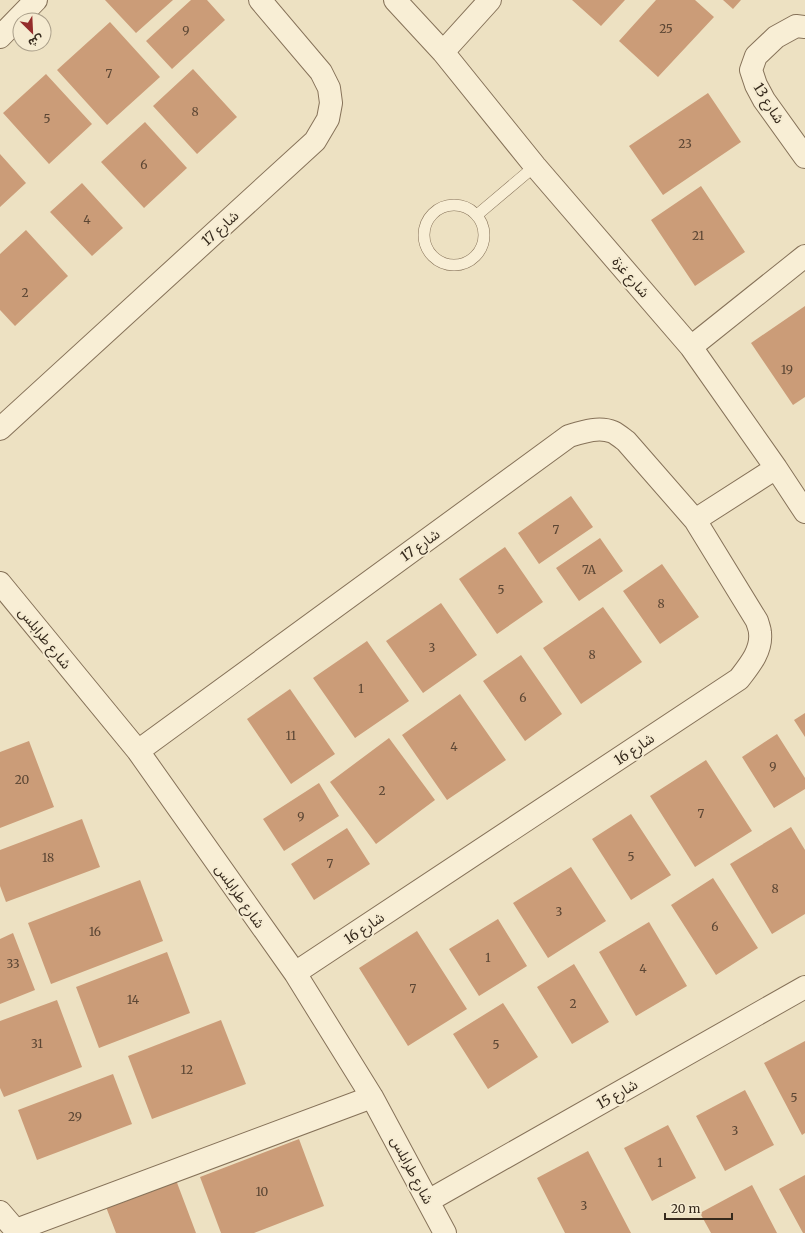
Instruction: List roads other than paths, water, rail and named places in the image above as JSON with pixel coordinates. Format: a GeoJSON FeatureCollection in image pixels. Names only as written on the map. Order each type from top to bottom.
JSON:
{"type":"FeatureCollection","features":[{"type":"Feature","properties":{"kind":"street"},"geometry":{"type":"LineString","coordinates":[[0,37],[36,0]]}},
{"type":"Feature","properties":{"kind":"street","name":"شارع 17"},"geometry":{"type":"LineString","coordinates":[[0,429],[315,141],[328,119],[330,103],[328,88],[321,72],[260,0]]}},
{"type":"Feature","properties":{"kind":"street","name":"شارع غزة"},"geometry":{"type":"LineString","coordinates":[[395,0],[443,52],[535,166],[691,347],[805,512]]}},
{"type":"Feature","properties":{"kind":"street"},"geometry":{"type":"LineString","coordinates":[[443,52],[490,0]]}},
{"type":"Feature","properties":{"kind":"street","name":"شارع 13"},"geometry":{"type":"LineString","coordinates":[[805,27],[796,26],[776,37],[756,56],[751,70],[764,100],[805,157]]}},
{"type":"Feature","properties":{"kind":"street"},"geometry":{"type":"LineString","coordinates":[[691,347],[805,256]]}},
{"type":"Feature","properties":{"kind":"street","name":"شارع 17"},"geometry":{"type":"LineString","coordinates":[[138,751],[569,436],[584,431],[597,430],[612,432],[626,441],[694,520]]}},
{"type":"Feature","properties":{"kind":"street"},"geometry":{"type":"LineString","coordinates":[[694,520],[776,468]]}},
{"type":"Feature","properties":{"kind":"street","name":"شارع 16"},"geometry":{"type":"LineString","coordinates":[[295,973],[739,679],[752,662],[758,648],[760,633],[757,621],[694,520]]}},
{"type":"Feature","properties":{"kind":"street","name":"شارع طرابلس"},"geometry":{"type":"LineString","coordinates":[[0,583],[138,751],[295,973],[372,1097],[444,1233]]}},
{"type":"Feature","properties":{"kind":"street","name":"شارع 15"},"geometry":{"type":"LineString","coordinates":[[428,1201],[805,987]]}},
{"type":"Feature","properties":{"kind":"street"},"geometry":{"type":"LineString","coordinates":[[0,1212],[17,1231],[372,1097]]}},
{"type":"Feature","properties":{"kind":"lane"},"geometry":{"type":"LineString","coordinates":[[477,215],[535,166]]}},
{"type":"Feature","properties":{"kind":"lane"},"geometry":{"type":"LineString","coordinates":[[457,205],[465,207],[477,215],[482,224],[484,233],[483,242],[479,251],[473,258],[465,263],[456,265],[446,264],[431,254],[426,246],[424,231],[426,224],[435,211],[457,205]]}}]}
